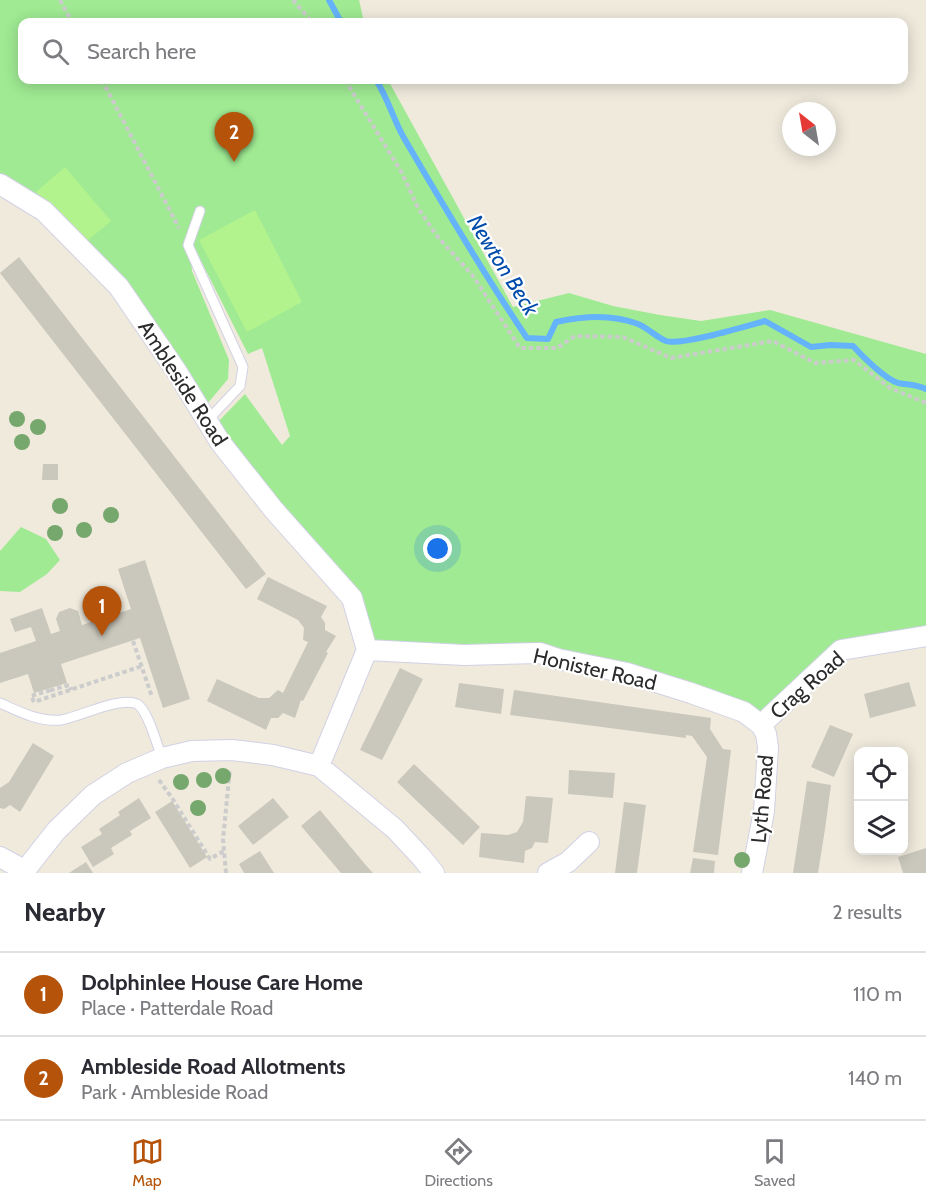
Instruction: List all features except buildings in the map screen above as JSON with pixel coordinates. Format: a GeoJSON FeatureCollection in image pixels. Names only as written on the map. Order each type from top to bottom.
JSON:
{"type":"FeatureCollection","features":[{"type":"Feature","properties":{"kind":"street","name":"Ambleside Road"},"geometry":{"type":"LineString","coordinates":[[0,184],[44,211],[119,286],[220,442],[273,509],[352,598],[367,650]]}},
{"type":"Feature","properties":{"kind":"street","name":"Crag Road"},"geometry":{"type":"LineString","coordinates":[[761,725],[841,650],[926,636]]}},
{"type":"Feature","properties":{"kind":"street","name":"Honister Road"},"geometry":{"type":"LineString","coordinates":[[367,650],[464,655],[540,653],[627,674],[691,693],[744,712],[761,725]]}},
{"type":"Feature","properties":{"kind":"street"},"geometry":{"type":"LineString","coordinates":[[319,766],[367,650]]}},
{"type":"Feature","properties":{"kind":"street","name":"Lyth Road"},"geometry":{"type":"LineString","coordinates":[[752,873],[764,812],[767,762],[765,734],[761,725]]}},
{"type":"Feature","properties":{"kind":"street"},"geometry":{"type":"LineString","coordinates":[[0,857],[24,872],[56,831],[93,795],[127,773],[157,759],[192,752],[232,750],[273,755],[319,766],[395,829],[434,873]]}},
{"type":"Feature","properties":{"kind":"street"},"geometry":{"type":"LineString","coordinates":[[548,873],[568,862],[589,842]]}},
{"type":"Feature","properties":{"kind":"lane"},"geometry":{"type":"LineString","coordinates":[[200,211],[188,245],[243,367],[240,386],[207,421]]}},
{"type":"Feature","properties":{"kind":"lane"},"geometry":{"type":"LineString","coordinates":[[0,703],[35,718],[61,720],[127,702],[138,705],[145,713],[151,727],[157,759]]}},
{"type":"Feature","properties":{"kind":"path"},"geometry":{"type":"LineString","coordinates":[[60,0],[70,18]]}},
{"type":"Feature","properties":{"kind":"path"},"geometry":{"type":"LineString","coordinates":[[293,0],[309,18]]}},
{"type":"Feature","properties":{"kind":"path"},"geometry":{"type":"LineString","coordinates":[[104,84],[188,245]]}},
{"type":"Feature","properties":{"kind":"path"},"geometry":{"type":"LineString","coordinates":[[347,84],[402,173],[418,208],[437,236],[473,276],[520,348],[557,348],[575,336],[623,337],[671,358],[773,340],[815,363],[854,360],[890,388],[926,403]]}},
{"type":"Feature","properties":{"kind":"path"},"geometry":{"type":"LineString","coordinates":[[133,640],[161,724],[151,727]]}},
{"type":"Feature","properties":{"kind":"path"},"geometry":{"type":"LineString","coordinates":[[23,713],[27,705],[142,666]]}},
{"type":"Feature","properties":{"kind":"path"},"geometry":{"type":"LineString","coordinates":[[31,696],[69,685],[71,690]]}},
{"type":"Feature","properties":{"kind":"path"},"geometry":{"type":"LineString","coordinates":[[226,873],[223,839],[232,750]]}},
{"type":"Feature","properties":{"kind":"path"},"geometry":{"type":"LineString","coordinates":[[157,759],[160,784],[172,798],[210,859],[224,851]]}},
{"type":"Feature","properties":{"kind":"green space"},"geometry":{"type":"Polygon","coordinates":[[[0,0],[359,0],[363,18],[18,18],[18,84],[390,84],[513,307],[569,293],[613,306],[701,321],[770,310],[926,354],[926,636],[841,650],[761,725],[558,659],[367,650],[352,598],[217,423],[245,394],[282,445],[290,436],[262,348],[248,354],[189,237],[192,271],[229,360],[228,379],[207,404],[124,284],[0,177],[0,0]]]}},
{"type":"Feature","properties":{"kind":"green space"},"geometry":{"type":"Polygon","coordinates":[[[65,167],[111,221],[82,245],[36,192],[65,167]]]}},
{"type":"Feature","properties":{"kind":"green space"},"geometry":{"type":"Polygon","coordinates":[[[255,210],[302,302],[247,332],[199,240],[255,210]]]}},
{"type":"Feature","properties":{"kind":"green space"},"geometry":{"type":"Polygon","coordinates":[[[21,527],[46,539],[60,560],[47,574],[20,592],[0,591],[0,551],[21,527]]]}},
{"type":"Feature","properties":{"kind":"waterway","name":"Newton Beck"},"geometry":{"type":"LineString","coordinates":[[329,0],[339,18]]}},
{"type":"Feature","properties":{"kind":"waterway","name":"Newton Beck"},"geometry":{"type":"LineString","coordinates":[[378,84],[400,131],[479,264],[527,338],[548,339],[556,322],[587,317],[608,317],[628,321],[642,326],[666,341],[674,342],[714,335],[765,321],[811,347],[853,346],[874,367],[893,381],[926,389]]}},
{"type":"Feature","properties":{"kind":"place","name":"Ambleside Road Allotments"},"geometry":{"type":"Point","coordinates":[234,162]}},
{"type":"Feature","properties":{"kind":"place","name":"Dolphinlee House Care Home"},"geometry":{"type":"Point","coordinates":[102,636]}}]}
